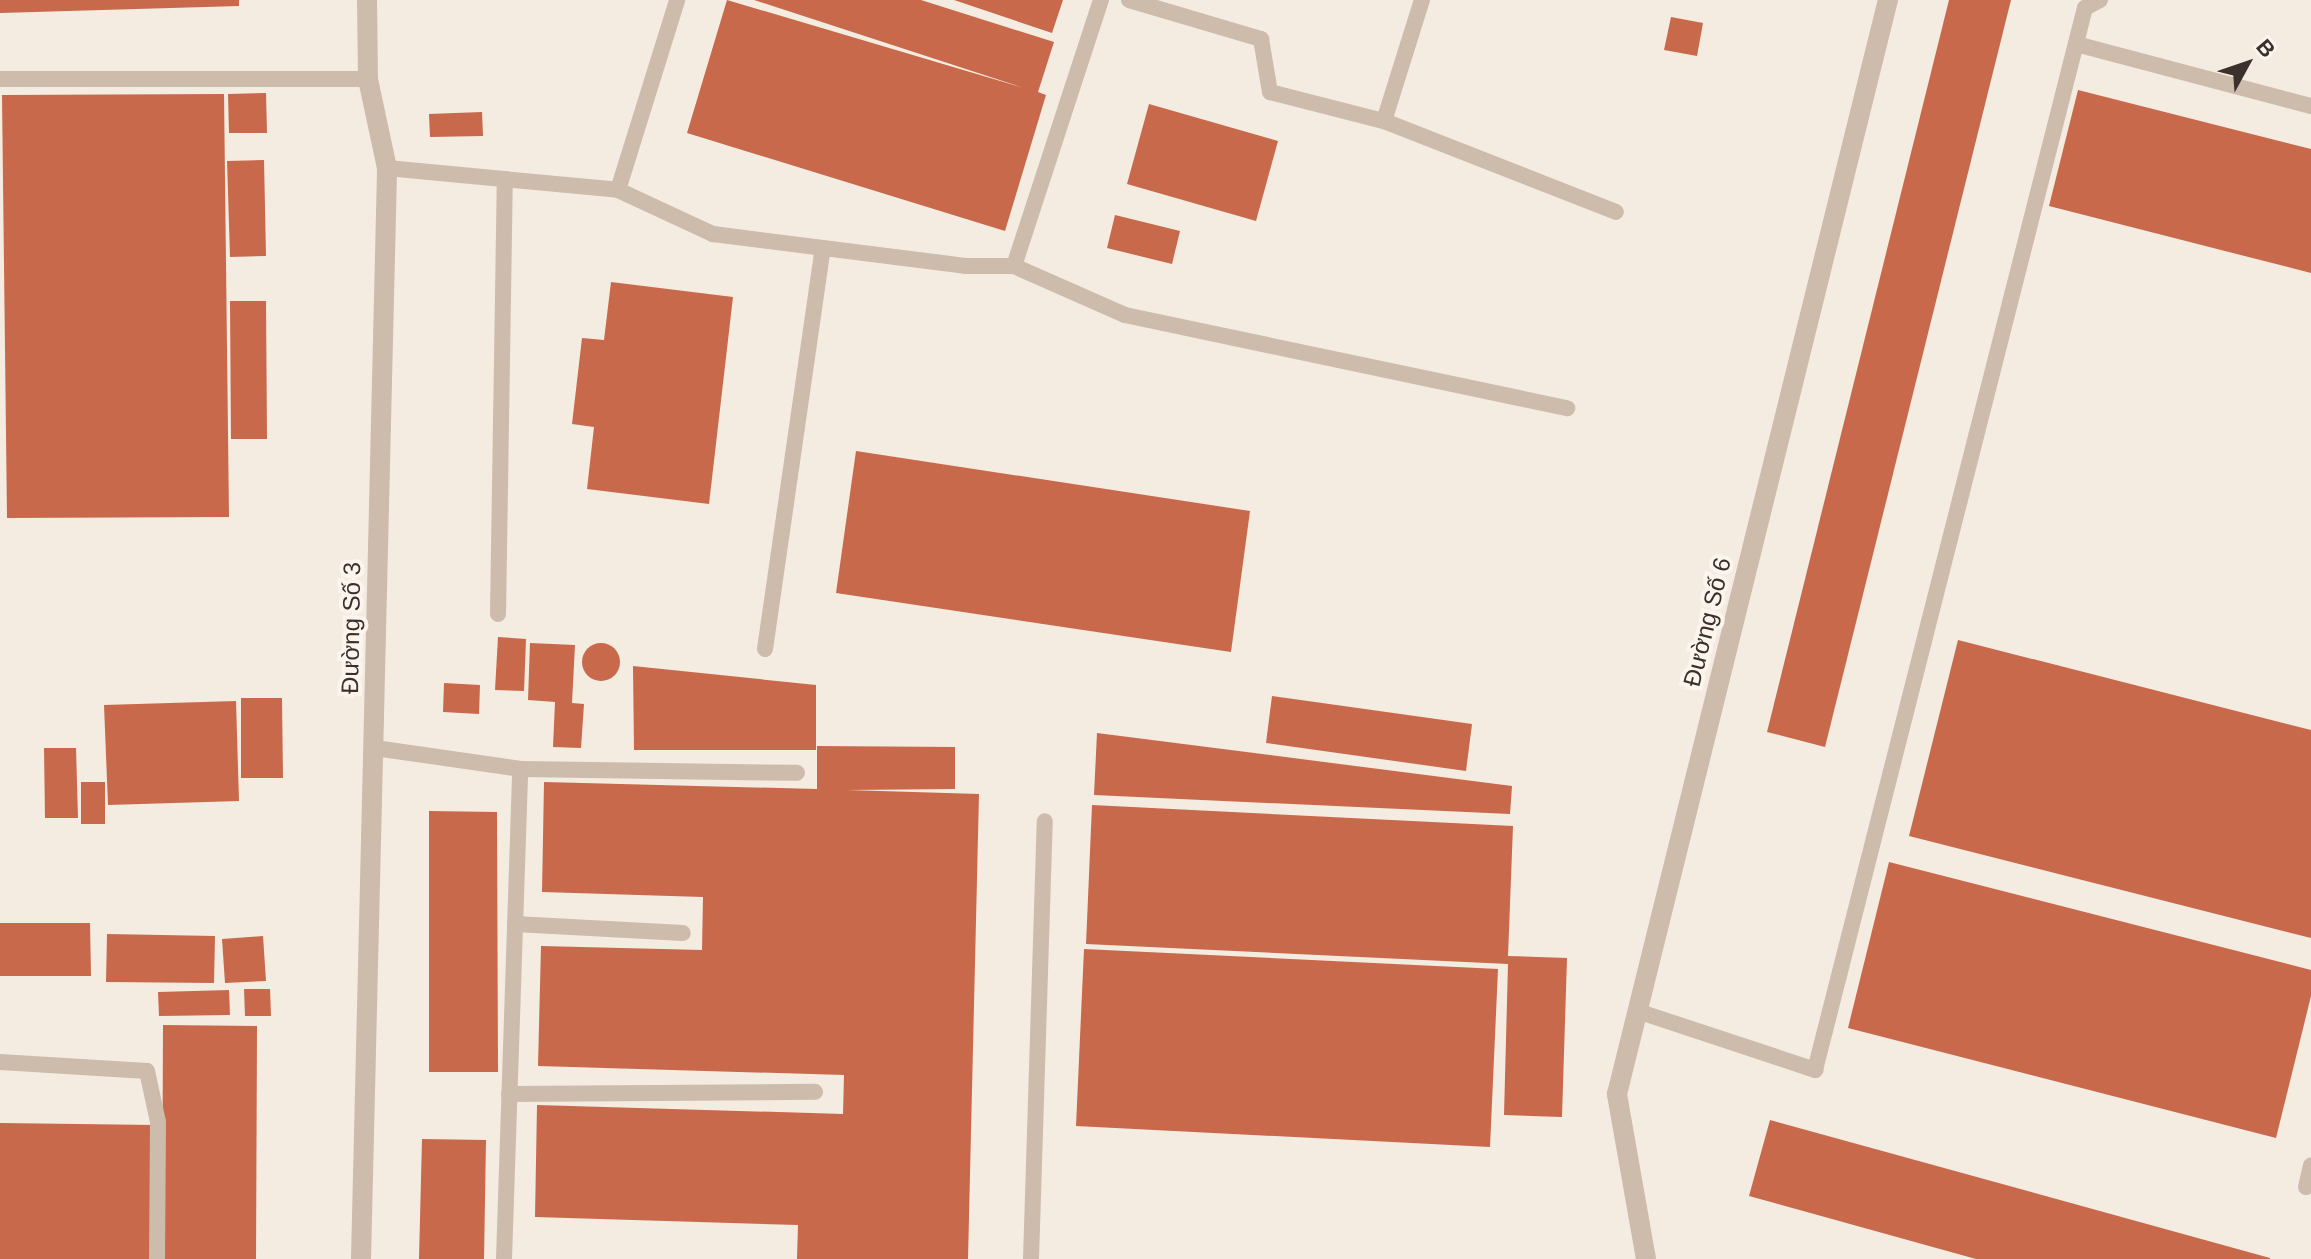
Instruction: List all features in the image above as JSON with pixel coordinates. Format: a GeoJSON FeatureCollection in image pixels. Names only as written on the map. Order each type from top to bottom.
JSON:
{"type":"FeatureCollection","features":[{"type":"Feature","properties":{"kind":"street","name":"Đường Số 3"},"geometry":{"type":"LineString","coordinates":[[361,1259],[387,168],[368,79],[367,0]]}},
{"type":"Feature","properties":{"kind":"street","name":"Đường Số 6"},"geometry":{"type":"LineString","coordinates":[[1646,1259],[1617,1094],[1888,0]]}},
{"type":"Feature","properties":{"kind":"lane"},"geometry":{"type":"LineString","coordinates":[[618,190],[677,0]]}},
{"type":"Feature","properties":{"kind":"lane"},"geometry":{"type":"LineString","coordinates":[[1014,266],[1101,0]]}},
{"type":"Feature","properties":{"kind":"lane"},"geometry":{"type":"LineString","coordinates":[[1129,0],[1261,39],[1270,92],[1384,121],[1616,212]]}},
{"type":"Feature","properties":{"kind":"lane"},"geometry":{"type":"LineString","coordinates":[[1384,121],[1422,0]]}},
{"type":"Feature","properties":{"kind":"lane"},"geometry":{"type":"LineString","coordinates":[[1637,1011],[1815,1070],[2085,8],[2100,0]]}},
{"type":"Feature","properties":{"kind":"lane"},"geometry":{"type":"LineString","coordinates":[[2076,44],[2311,106]]}},
{"type":"Feature","properties":{"kind":"lane"},"geometry":{"type":"LineString","coordinates":[[0,79],[368,79]]}},
{"type":"Feature","properties":{"kind":"lane"},"geometry":{"type":"LineString","coordinates":[[387,168],[618,190],[713,234],[967,266],[1014,266],[1125,315],[1567,408]]}},
{"type":"Feature","properties":{"kind":"lane"},"geometry":{"type":"LineString","coordinates":[[498,614],[505,179]]}},
{"type":"Feature","properties":{"kind":"lane"},"geometry":{"type":"LineString","coordinates":[[765,649],[823,248]]}},
{"type":"Feature","properties":{"kind":"lane"},"geometry":{"type":"LineString","coordinates":[[375,748],[520,769],[797,773]]}},
{"type":"Feature","properties":{"kind":"lane"},"geometry":{"type":"LineString","coordinates":[[504,1259],[520,769]]}},
{"type":"Feature","properties":{"kind":"lane"},"geometry":{"type":"LineString","coordinates":[[1031,1259],[1045,821]]}},
{"type":"Feature","properties":{"kind":"lane"},"geometry":{"type":"LineString","coordinates":[[515,924],[683,933]]}},
{"type":"Feature","properties":{"kind":"lane"},"geometry":{"type":"LineString","coordinates":[[0,1062],[147,1071],[158,1122],[157,1259]]}},
{"type":"Feature","properties":{"kind":"lane"},"geometry":{"type":"LineString","coordinates":[[509,1094],[815,1092]]}},
{"type":"Feature","properties":{"kind":"lane"},"geometry":{"type":"LineString","coordinates":[[2306,1187],[2311,1166]]}},
{"type":"Feature","properties":{"kind":"building"},"geometry":{"type":"Polygon","coordinates":[[[0,0],[239,0],[239,6],[0,13],[0,0]]]}},
{"type":"Feature","properties":{"kind":"building"},"geometry":{"type":"Polygon","coordinates":[[[727,0],[1024,88],[754,0],[921,0],[1054,42],[1038,92],[1046,95],[1005,231],[687,133],[727,0]]]}},
{"type":"Feature","properties":{"kind":"building"},"geometry":{"type":"Polygon","coordinates":[[[954,0],[1063,0],[1052,33],[954,0]]]}},
{"type":"Feature","properties":{"kind":"building"},"geometry":{"type":"Polygon","coordinates":[[[1949,0],[2011,0],[1825,747],[1767,732],[1949,0]]]}},
{"type":"Feature","properties":{"kind":"building"},"geometry":{"type":"Polygon","coordinates":[[[1671,17],[1703,23],[1697,56],[1664,50],[1671,17]]]}},
{"type":"Feature","properties":{"kind":"building"},"geometry":{"type":"Polygon","coordinates":[[[2078,90],[2311,149],[2311,273],[2049,206],[2078,90]]]}},
{"type":"Feature","properties":{"kind":"building"},"geometry":{"type":"Polygon","coordinates":[[[266,93],[267,133],[229,133],[228,94],[266,93]]]}},
{"type":"Feature","properties":{"kind":"building"},"geometry":{"type":"Polygon","coordinates":[[[224,94],[229,517],[7,518],[2,95],[224,94]]]}},
{"type":"Feature","properties":{"kind":"building"},"geometry":{"type":"Polygon","coordinates":[[[1149,104],[1278,141],[1256,221],[1127,184],[1149,104]]]}},
{"type":"Feature","properties":{"kind":"building"},"geometry":{"type":"Polygon","coordinates":[[[482,112],[483,136],[430,137],[429,114],[482,112]]]}},
{"type":"Feature","properties":{"kind":"building"},"geometry":{"type":"Polygon","coordinates":[[[264,160],[266,256],[230,257],[227,161],[264,160]]]}},
{"type":"Feature","properties":{"kind":"building"},"geometry":{"type":"Polygon","coordinates":[[[1115,215],[1180,231],[1172,264],[1107,248],[1115,215]]]}},
{"type":"Feature","properties":{"kind":"building"},"geometry":{"type":"Polygon","coordinates":[[[611,282],[733,297],[709,504],[587,489],[594,427],[572,424],[582,338],[604,340],[611,282]]]}},
{"type":"Feature","properties":{"kind":"building"},"geometry":{"type":"Polygon","coordinates":[[[230,301],[266,301],[267,439],[231,439],[230,301]]]}},
{"type":"Feature","properties":{"kind":"building"},"geometry":{"type":"Polygon","coordinates":[[[856,451],[1250,511],[1231,652],[836,593],[856,451]]]}},
{"type":"Feature","properties":{"kind":"building"},"geometry":{"type":"Polygon","coordinates":[[[498,637],[526,639],[524,691],[495,690],[498,637]]]}},
{"type":"Feature","properties":{"kind":"building"},"geometry":{"type":"Polygon","coordinates":[[[1958,640],[2311,730],[2311,938],[1909,836],[1958,640]]]}},
{"type":"Feature","properties":{"kind":"building"},"geometry":{"type":"Polygon","coordinates":[[[530,643],[575,645],[572,703],[584,704],[581,748],[553,747],[555,702],[528,700],[530,643]]]}},
{"type":"Feature","properties":{"kind":"building"},"geometry":{"type":"Polygon","coordinates":[[[601,643],[614,649],[620,662],[614,675],[601,681],[588,675],[582,662],[588,649],[601,643]]]}},
{"type":"Feature","properties":{"kind":"building"},"geometry":{"type":"Polygon","coordinates":[[[633,666],[816,685],[816,750],[634,750],[633,666]]]}},
{"type":"Feature","properties":{"kind":"building"},"geometry":{"type":"Polygon","coordinates":[[[444,683],[480,685],[479,714],[443,712],[444,683]]]}},
{"type":"Feature","properties":{"kind":"building"},"geometry":{"type":"Polygon","coordinates":[[[1272,696],[1472,724],[1466,771],[1266,743],[1272,696]]]}},
{"type":"Feature","properties":{"kind":"building"},"geometry":{"type":"Polygon","coordinates":[[[241,698],[282,698],[283,778],[241,778],[241,698]]]}},
{"type":"Feature","properties":{"kind":"building"},"geometry":{"type":"Polygon","coordinates":[[[236,701],[239,801],[108,805],[104,705],[236,701]]]}},
{"type":"Feature","properties":{"kind":"building"},"geometry":{"type":"Polygon","coordinates":[[[1097,733],[1512,786],[1510,814],[1094,795],[1097,733]]]}},
{"type":"Feature","properties":{"kind":"building"},"geometry":{"type":"Polygon","coordinates":[[[817,746],[955,747],[955,789],[847,790],[979,794],[968,1259],[797,1259],[798,1225],[535,1217],[537,1105],[843,1114],[844,1075],[538,1066],[541,946],[702,950],[703,897],[542,892],[544,782],[817,789],[817,746]]]}},
{"type":"Feature","properties":{"kind":"building"},"geometry":{"type":"Polygon","coordinates":[[[44,748],[76,748],[78,818],[45,818],[44,748]]]}},
{"type":"Feature","properties":{"kind":"building"},"geometry":{"type":"Polygon","coordinates":[[[81,782],[105,782],[105,824],[81,824],[81,782]]]}},
{"type":"Feature","properties":{"kind":"building"},"geometry":{"type":"Polygon","coordinates":[[[1092,805],[1513,826],[1508,956],[1567,958],[1562,1117],[1504,1115],[1508,964],[1086,944],[1092,805]]]}},
{"type":"Feature","properties":{"kind":"building"},"geometry":{"type":"Polygon","coordinates":[[[429,811],[497,812],[498,1072],[429,1072],[429,811]]]}},
{"type":"Feature","properties":{"kind":"building"},"geometry":{"type":"Polygon","coordinates":[[[1889,862],[2311,970],[2311,996],[2276,1138],[1848,1028],[1889,862]]]}},
{"type":"Feature","properties":{"kind":"building"},"geometry":{"type":"Polygon","coordinates":[[[0,923],[90,923],[91,976],[0,976],[0,923]]]}},
{"type":"Feature","properties":{"kind":"building"},"geometry":{"type":"Polygon","coordinates":[[[107,934],[215,936],[214,983],[106,982],[107,934]]]}},
{"type":"Feature","properties":{"kind":"building"},"geometry":{"type":"Polygon","coordinates":[[[263,936],[266,981],[225,983],[222,939],[263,936]]]}},
{"type":"Feature","properties":{"kind":"building"},"geometry":{"type":"Polygon","coordinates":[[[1084,949],[1498,969],[1490,1147],[1076,1126],[1084,949]]]}},
{"type":"Feature","properties":{"kind":"building"},"geometry":{"type":"Polygon","coordinates":[[[244,989],[270,989],[271,1016],[245,1016],[244,989]]]}},
{"type":"Feature","properties":{"kind":"building"},"geometry":{"type":"Polygon","coordinates":[[[229,990],[230,1015],[159,1016],[158,992],[229,990]]]}},
{"type":"Feature","properties":{"kind":"building"},"geometry":{"type":"Polygon","coordinates":[[[163,1025],[257,1026],[256,1259],[162,1259],[163,1025]]]}},
{"type":"Feature","properties":{"kind":"building"},"geometry":{"type":"Polygon","coordinates":[[[1770,1120],[2270,1259],[1976,1259],[1749,1196],[1770,1120]]]}},
{"type":"Feature","properties":{"kind":"building"},"geometry":{"type":"Polygon","coordinates":[[[0,1123],[155,1125],[154,1259],[0,1259],[0,1123]]]}},
{"type":"Feature","properties":{"kind":"building"},"geometry":{"type":"Polygon","coordinates":[[[422,1139],[486,1140],[484,1259],[419,1259],[422,1139]]]}}]}
